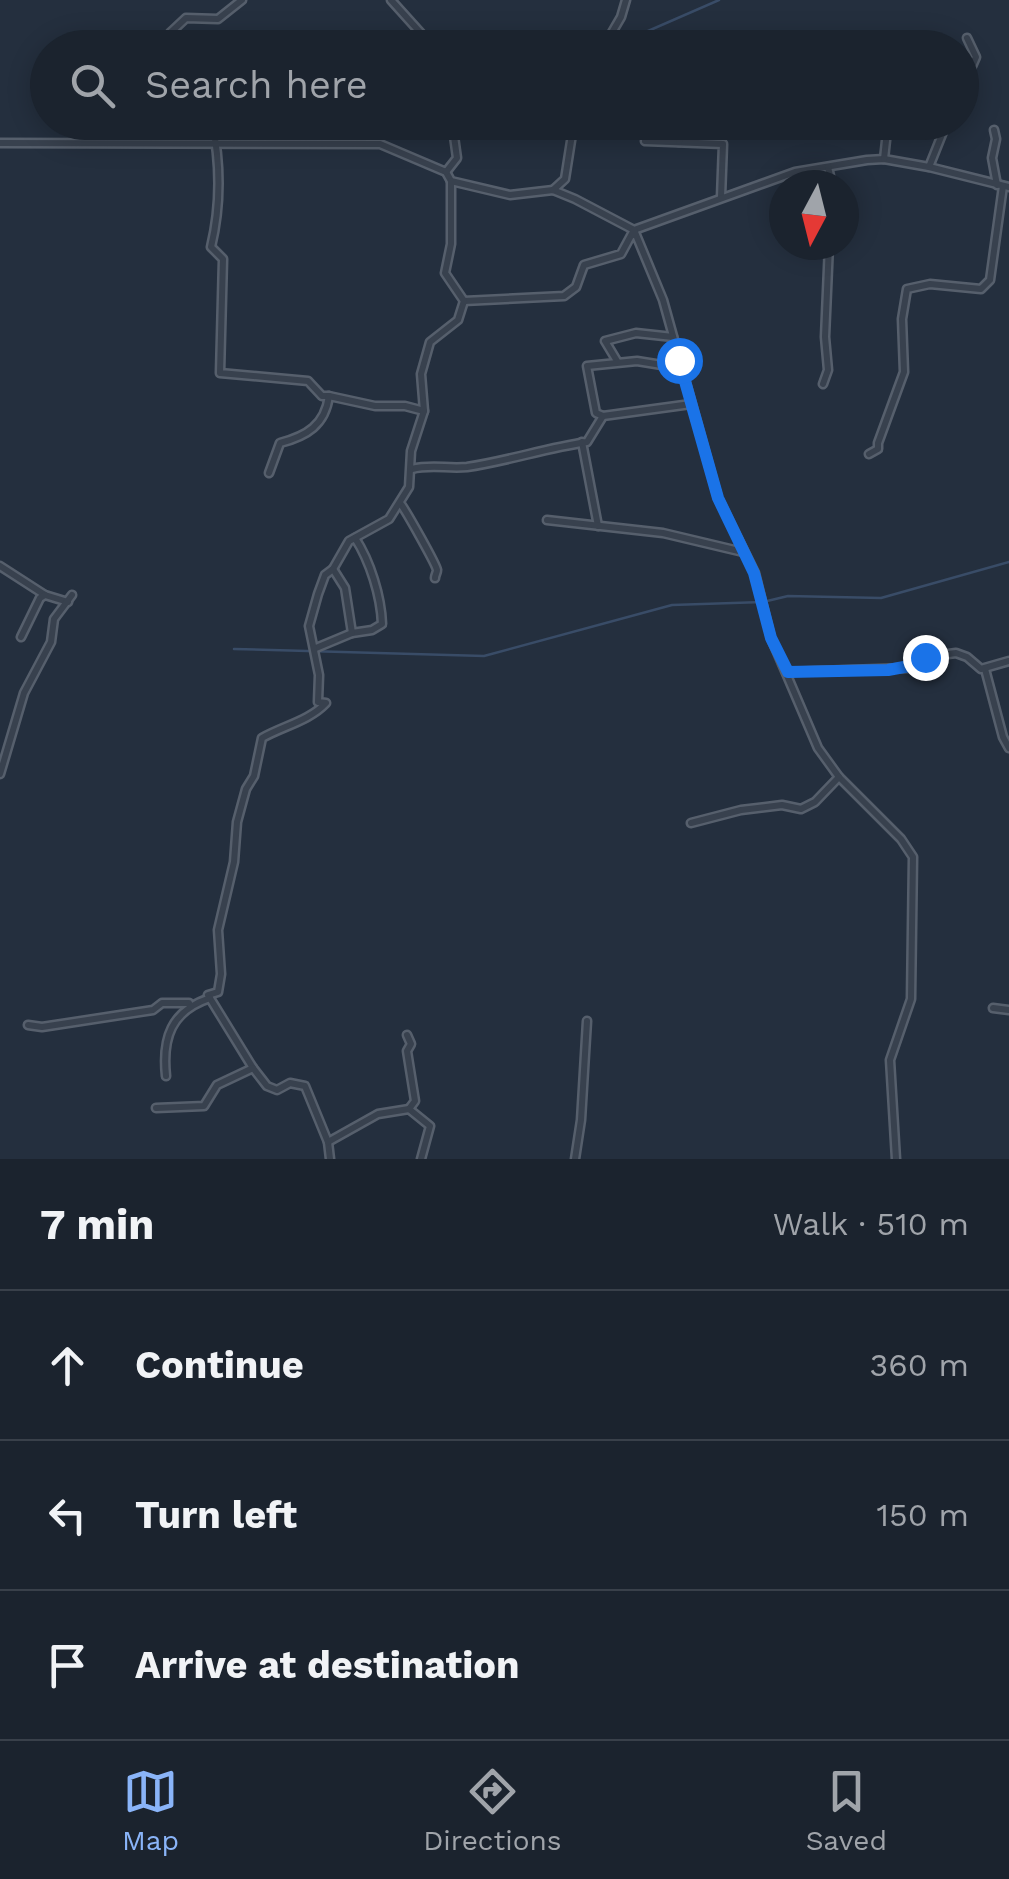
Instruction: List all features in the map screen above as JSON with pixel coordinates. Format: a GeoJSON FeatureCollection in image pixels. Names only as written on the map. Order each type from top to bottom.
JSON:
{"type":"FeatureCollection","features":[{"type":"Feature","properties":{"kind":"street"},"geometry":{"type":"LineString","coordinates":[[174,30],[186,18],[218,19],[242,0]]}},
{"type":"Feature","properties":{"kind":"street"},"geometry":{"type":"LineString","coordinates":[[391,0],[418,30]]}},
{"type":"Feature","properties":{"kind":"street"},"geometry":{"type":"LineString","coordinates":[[613,30],[626,0]]}},
{"type":"Feature","properties":{"kind":"street"},"geometry":{"type":"LineString","coordinates":[[869,454],[878,449],[904,372],[902,319],[908,289],[930,284],[981,289],[990,280],[1003,186],[992,158],[994,130]]}},
{"type":"Feature","properties":{"kind":"street"},"geometry":{"type":"LineString","coordinates":[[216,140],[220,166],[211,247],[223,259],[220,373],[308,382],[322,396],[424,411]]}},
{"type":"Feature","properties":{"kind":"street"},"geometry":{"type":"LineString","coordinates":[[446,172],[457,158],[454,140]]}},
{"type":"Feature","properties":{"kind":"street"},"geometry":{"type":"LineString","coordinates":[[553,190],[566,178],[571,140]]}},
{"type":"Feature","properties":{"kind":"street"},"geometry":{"type":"LineString","coordinates":[[645,140],[723,144],[721,197]]}},
{"type":"Feature","properties":{"kind":"street"},"geometry":{"type":"LineString","coordinates":[[884,159],[886,140]]}},
{"type":"Feature","properties":{"kind":"street"},"geometry":{"type":"LineString","coordinates":[[929,167],[940,140]]}},
{"type":"Feature","properties":{"kind":"street"},"geometry":{"type":"LineString","coordinates":[[0,144],[380,144],[446,172],[451,181],[451,244],[445,273],[464,301]]}},
{"type":"Feature","properties":{"kind":"street"},"geometry":{"type":"LineString","coordinates":[[464,301],[564,296],[576,288],[584,265],[621,254],[634,230],[795,172],[884,159],[1003,186]]}},
{"type":"Feature","properties":{"kind":"street"},"geometry":{"type":"LineString","coordinates":[[451,181],[510,195],[553,190],[576,198],[634,230],[663,300],[718,498],[754,573],[771,638],[818,748],[839,777],[913,857],[911,1000],[890,1060],[896,1159]]}},
{"type":"Feature","properties":{"kind":"street"},"geometry":{"type":"LineString","coordinates":[[824,384],[828,370],[825,337],[828,260]]}},
{"type":"Feature","properties":{"kind":"street"},"geometry":{"type":"LineString","coordinates":[[330,1159],[328,1142],[305,1086],[290,1083],[277,1090],[267,1086],[208,995],[218,992],[221,974],[218,930],[234,862],[237,822],[254,776],[262,738],[279,726],[308,718],[326,704],[318,702],[320,682],[310,620],[325,576],[349,540],[389,519],[409,487],[410,451],[424,411],[421,374],[430,342],[458,320],[464,301]]}},
{"type":"Feature","properties":{"kind":"street"},"geometry":{"type":"LineString","coordinates":[[617,361],[604,341],[636,333],[673,337]]}},
{"type":"Feature","properties":{"kind":"street"},"geometry":{"type":"LineString","coordinates":[[679,360],[668,366],[617,361],[588,366],[596,413],[604,416],[691,404]]}},
{"type":"Feature","properties":{"kind":"street"},"geometry":{"type":"LineString","coordinates":[[269,472],[280,443],[303,437],[319,423],[329,396]]}},
{"type":"Feature","properties":{"kind":"street"},"geometry":{"type":"LineString","coordinates":[[412,470],[426,465],[456,468],[487,464],[586,442],[604,416]]}},
{"type":"Feature","properties":{"kind":"street"},"geometry":{"type":"LineString","coordinates":[[582,442],[598,526]]}},
{"type":"Feature","properties":{"kind":"street"},"geometry":{"type":"LineString","coordinates":[[400,502],[436,565],[435,578]]}},
{"type":"Feature","properties":{"kind":"street"},"geometry":{"type":"LineString","coordinates":[[548,520],[663,533],[744,552]]}},
{"type":"Feature","properties":{"kind":"street"},"geometry":{"type":"LineString","coordinates":[[314,648],[382,624],[382,607],[366,554],[354,538]]}},
{"type":"Feature","properties":{"kind":"street"},"geometry":{"type":"LineString","coordinates":[[0,566],[45,595],[70,599],[54,619],[51,642],[24,694],[0,774]]}},
{"type":"Feature","properties":{"kind":"street"},"geometry":{"type":"LineString","coordinates":[[333,569],[345,588],[352,633]]}},
{"type":"Feature","properties":{"kind":"street"},"geometry":{"type":"LineString","coordinates":[[21,637],[45,595]]}},
{"type":"Feature","properties":{"kind":"street"},"geometry":{"type":"LineString","coordinates":[[788,672],[908,668],[920,664],[925,657],[956,653],[985,669],[1009,662]]}},
{"type":"Feature","properties":{"kind":"street"},"geometry":{"type":"LineString","coordinates":[[985,669],[1009,748]]}},
{"type":"Feature","properties":{"kind":"street"},"geometry":{"type":"LineString","coordinates":[[691,823],[742,810],[782,805],[800,809],[815,802],[839,777]]}},
{"type":"Feature","properties":{"kind":"street"},"geometry":{"type":"LineString","coordinates":[[166,1076],[166,1036],[171,1024],[190,1006],[210,998]]}},
{"type":"Feature","properties":{"kind":"street"},"geometry":{"type":"LineString","coordinates":[[28,1025],[42,1027],[153,1010],[162,1004],[190,1006]]}},
{"type":"Feature","properties":{"kind":"street"},"geometry":{"type":"LineString","coordinates":[[993,1008],[1009,1010]]}},
{"type":"Feature","properties":{"kind":"street"},"geometry":{"type":"LineString","coordinates":[[575,1159],[582,1120],[587,1021]]}},
{"type":"Feature","properties":{"kind":"street"},"geometry":{"type":"LineString","coordinates":[[328,1142],[378,1114],[409,1109],[416,1101],[407,1051],[412,1044],[407,1036]]}},
{"type":"Feature","properties":{"kind":"street"},"geometry":{"type":"LineString","coordinates":[[156,1108],[204,1106],[217,1085],[254,1068]]}},
{"type":"Feature","properties":{"kind":"street"},"geometry":{"type":"LineString","coordinates":[[409,1109],[430,1126],[421,1159]]}},
{"type":"Feature","properties":{"kind":"waterway"},"geometry":{"type":"LineString","coordinates":[[650,30],[719,0]]}},
{"type":"Feature","properties":{"kind":"waterway"},"geometry":{"type":"LineString","coordinates":[[234,649],[484,656],[672,605],[763,602],[788,596],[881,598],[1009,562]]}},
{"type":"Feature","properties":{"kind":"route"},"geometry":{"type":"LineString","coordinates":[[679,360],[718,498],[754,573],[771,638],[788,672],[908,668],[920,664],[925,657]]}}]}
